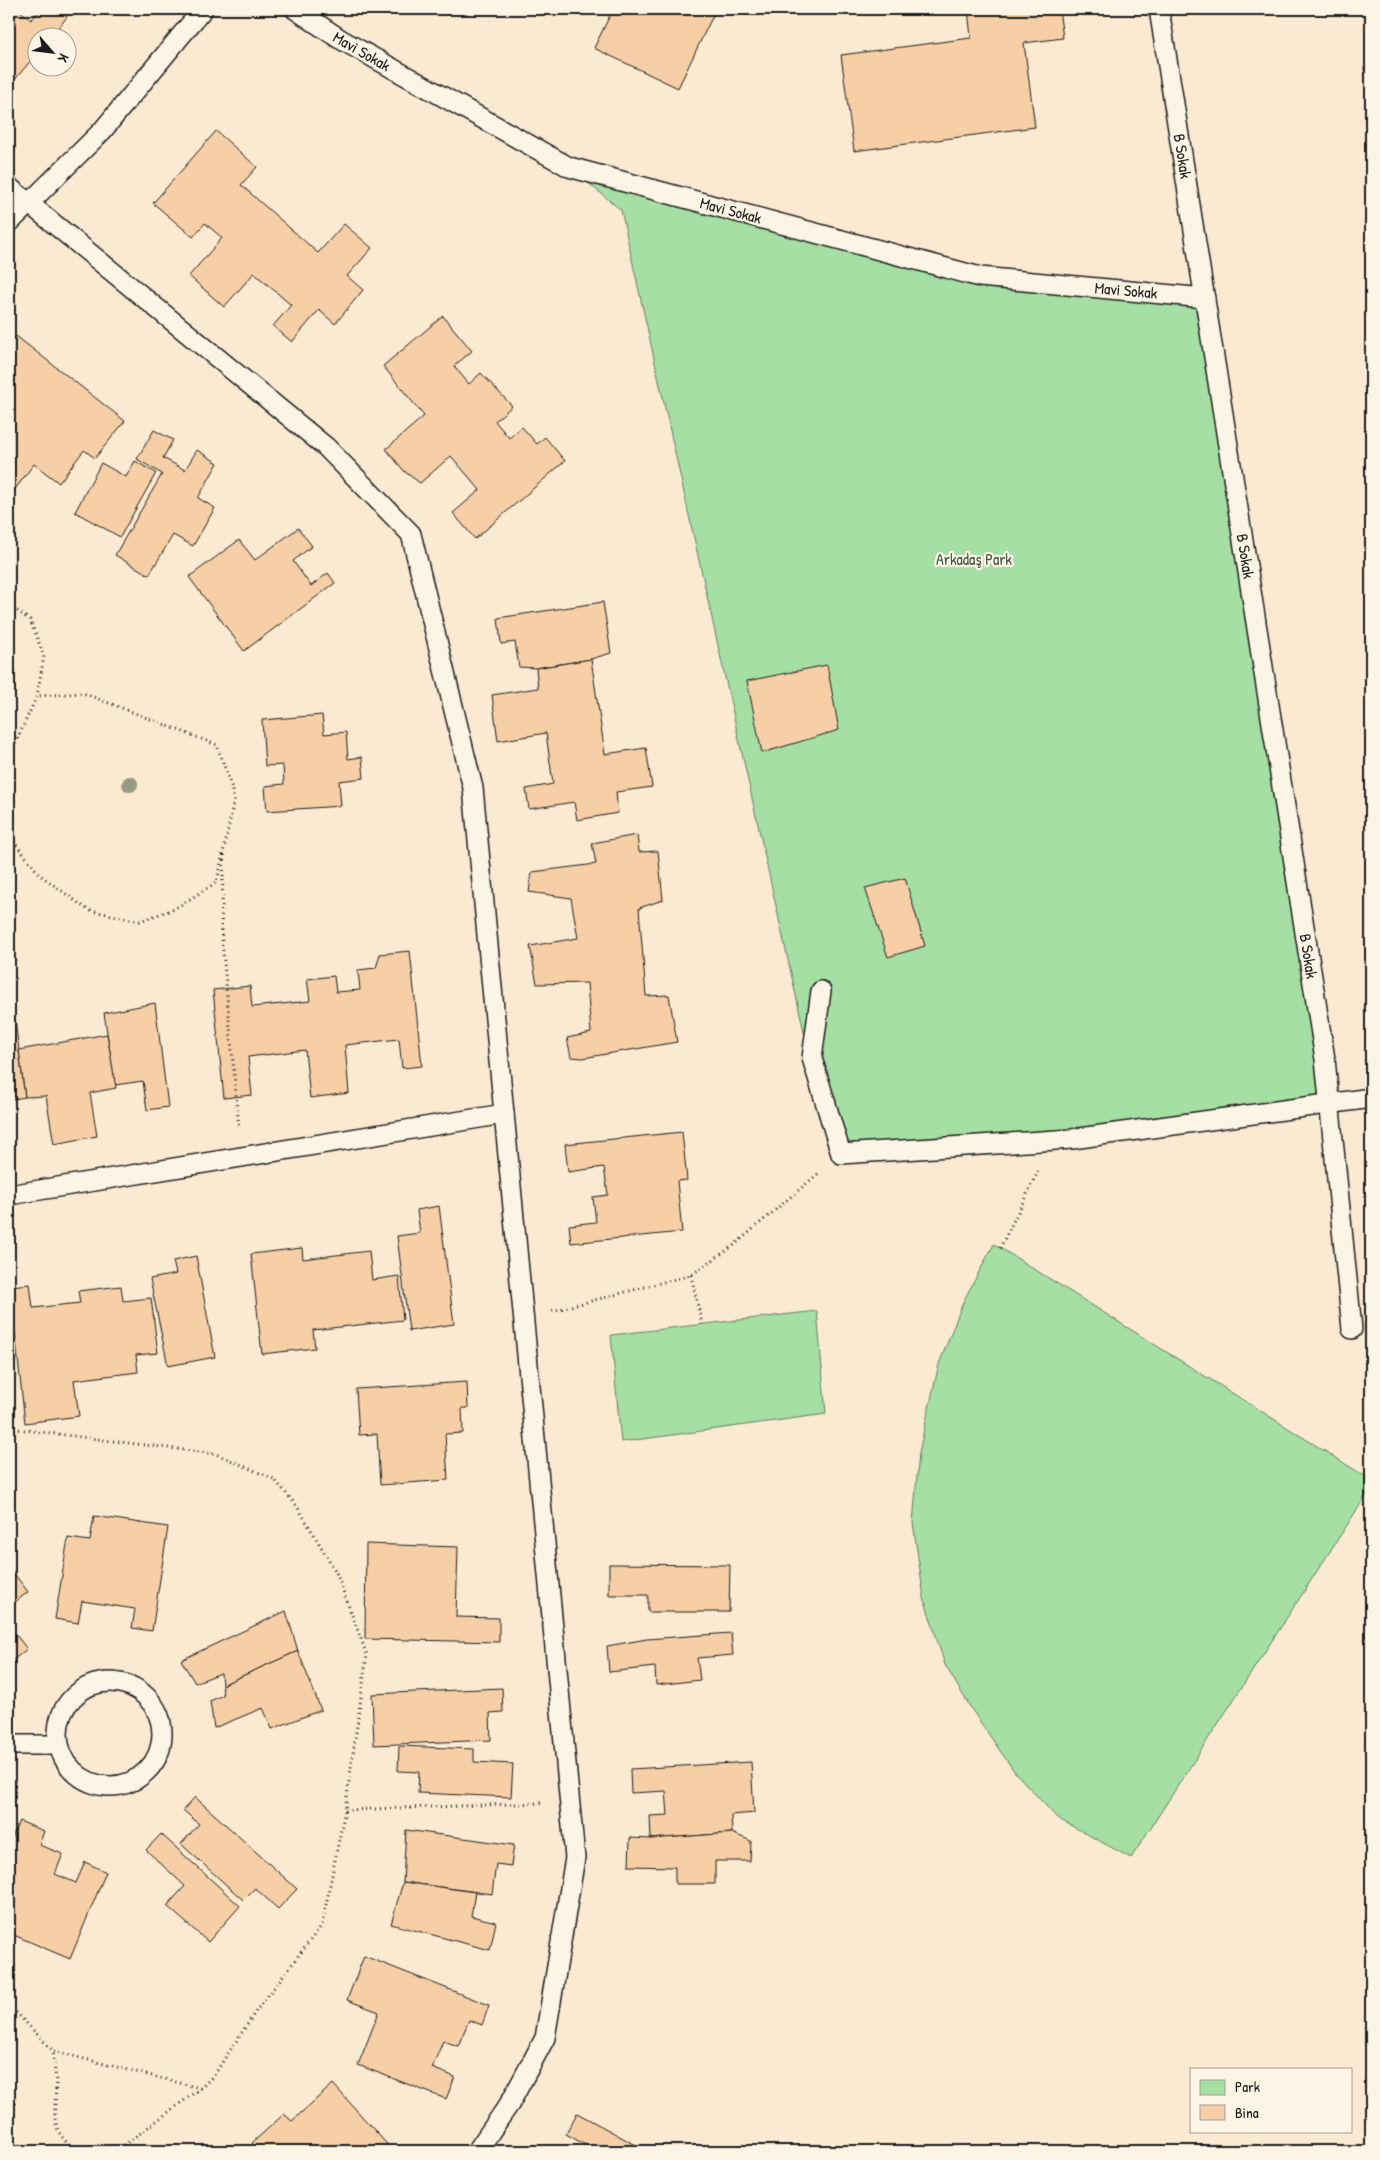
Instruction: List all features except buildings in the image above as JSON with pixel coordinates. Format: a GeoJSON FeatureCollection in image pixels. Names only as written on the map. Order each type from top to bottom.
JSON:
{"type":"FeatureCollection","features":[{"type":"Feature","properties":{"kind":"lane"},"geometry":{"type":"LineString","coordinates":[[9,223],[102,131],[203,9]]}},
{"type":"Feature","properties":{"kind":"lane","name":"Mavi Sokak"},"geometry":{"type":"LineString","coordinates":[[295,9],[340,39],[569,167],[980,277],[1205,298]]}},
{"type":"Feature","properties":{"kind":"lane","name":"B Sokak"},"geometry":{"type":"LineString","coordinates":[[1159,9],[1331,1103],[1335,1164],[1352,1330]]}},
{"type":"Feature","properties":{"kind":"lane"},"geometry":{"type":"LineString","coordinates":[[9,187],[326,447],[411,534],[472,788],[575,1858],[545,2038],[510,2103],[477,2151]]}},
{"type":"Feature","properties":{"kind":"lane"},"geometry":{"type":"LineString","coordinates":[[821,991],[812,1058],[841,1154],[1054,1140],[1371,1098]]}},
{"type":"Feature","properties":{"kind":"lane"},"geometry":{"type":"LineString","coordinates":[[9,1195],[504,1114]]}},
{"type":"Feature","properties":{"kind":"lane"},"geometry":{"type":"LineString","coordinates":[[100,1683],[128,1684],[148,1698],[156,1708],[162,1726],[160,1749],[155,1760],[144,1774],[128,1784],[110,1787],[87,1782],[72,1771],[65,1762],[58,1745],[59,1722],[71,1699],[83,1689],[100,1683]]}},
{"type":"Feature","properties":{"kind":"lane"},"geometry":{"type":"LineString","coordinates":[[9,1745],[58,1745]]}},
{"type":"Feature","properties":{"kind":"path"},"geometry":{"type":"LineString","coordinates":[[9,605],[30,620],[44,656],[37,696],[9,757]]}},
{"type":"Feature","properties":{"kind":"path"},"geometry":{"type":"LineString","coordinates":[[9,811],[14,842],[40,875],[88,910],[140,921],[174,909],[217,882],[234,801],[217,745],[83,693],[37,696]]}},
{"type":"Feature","properties":{"kind":"path"},"geometry":{"type":"LineString","coordinates":[[224,842],[221,929],[242,1158]]}},
{"type":"Feature","properties":{"kind":"path"},"geometry":{"type":"LineString","coordinates":[[1000,1248],[1054,1140]]}},
{"type":"Feature","properties":{"kind":"path"},"geometry":{"type":"LineString","coordinates":[[524,1318],[691,1274],[733,1246],[841,1154]]}},
{"type":"Feature","properties":{"kind":"path"},"geometry":{"type":"LineString","coordinates":[[691,1274],[702,1324]]}},
{"type":"Feature","properties":{"kind":"path"},"geometry":{"type":"LineString","coordinates":[[9,1428],[216,1454],[274,1479],[297,1506],[336,1572],[366,1655],[345,1810],[322,1926],[256,2011],[214,2075],[201,2088],[116,2151]]}},
{"type":"Feature","properties":{"kind":"path"},"geometry":{"type":"LineString","coordinates":[[345,1810],[570,1802]]}},
{"type":"Feature","properties":{"kind":"path"},"geometry":{"type":"LineString","coordinates":[[9,2005],[53,2051],[201,2088]]}},
{"type":"Feature","properties":{"kind":"path"},"geometry":{"type":"LineString","coordinates":[[53,2051],[56,2082],[54,2120],[66,2143],[78,2151]]}},
{"type":"Feature","properties":{"kind":"green space","name":"Arkadaş Park"},"geometry":{"type":"Polygon","coordinates":[[[569,167],[987,288],[1205,298],[1331,1103],[841,1154],[813,1072],[621,210],[569,167]]]}},
{"type":"Feature","properties":{"kind":"green space"},"geometry":{"type":"Polygon","coordinates":[[[994,1244],[1371,1480],[1371,1488],[1131,1858],[1057,1818],[1014,1771],[972,1710],[945,1665],[924,1598],[913,1523],[919,1452],[939,1364],[964,1300],[994,1244]]]}},
{"type":"Feature","properties":{"kind":"green space"},"geometry":{"type":"Polygon","coordinates":[[[817,1311],[826,1414],[621,1442],[611,1335],[817,1311]]]}}]}
